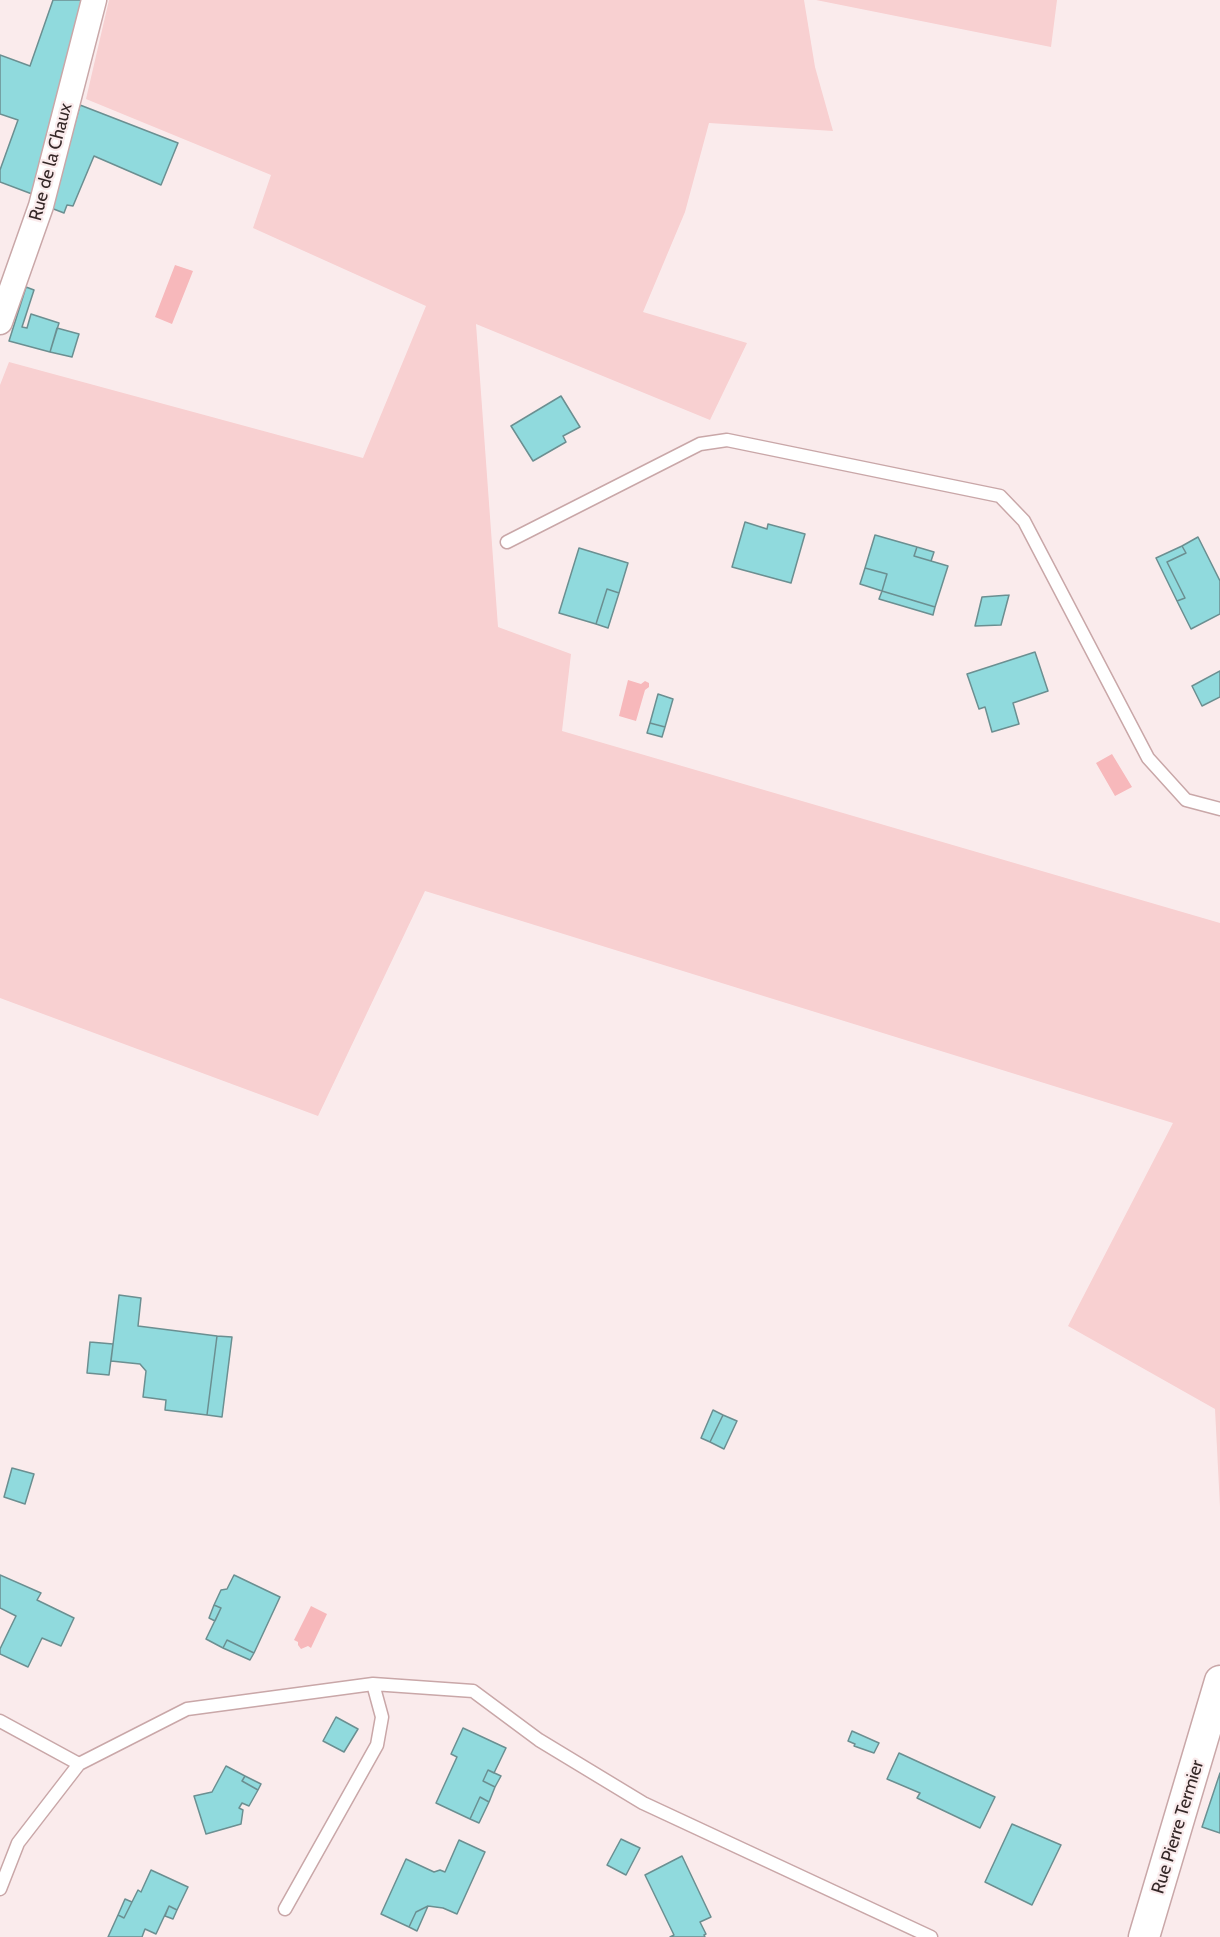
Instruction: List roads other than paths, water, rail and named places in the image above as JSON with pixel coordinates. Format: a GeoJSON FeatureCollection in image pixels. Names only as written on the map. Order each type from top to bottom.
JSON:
{"type":"FeatureCollection","features":[{"type":"Feature","properties":{"kind":"street","name":"Rue de la Chaux"},"geometry":{"type":"LineString","coordinates":[[0,322],[41,206],[94,0]]}},
{"type":"Feature","properties":{"kind":"street","name":"Rue Pierre Termier"},"geometry":{"type":"LineString","coordinates":[[1144,1937],[1212,1741],[1220,1681]]}},
{"type":"Feature","properties":{"kind":"lane"},"geometry":{"type":"LineString","coordinates":[[507,542],[700,444],[727,440],[1000,496],[1024,521],[1148,758],[1186,800],[1220,809]]}},
{"type":"Feature","properties":{"kind":"lane"},"geometry":{"type":"LineString","coordinates":[[285,1909],[377,1745],[382,1717],[374,1684]]}},
{"type":"Feature","properties":{"kind":"lane"},"geometry":{"type":"LineString","coordinates":[[0,1889],[18,1843],[80,1764],[188,1709],[374,1684],[473,1691],[539,1740],[643,1803],[930,1937]]}},
{"type":"Feature","properties":{"kind":"lane"},"geometry":{"type":"LineString","coordinates":[[0,1721],[80,1764]]}}]}
